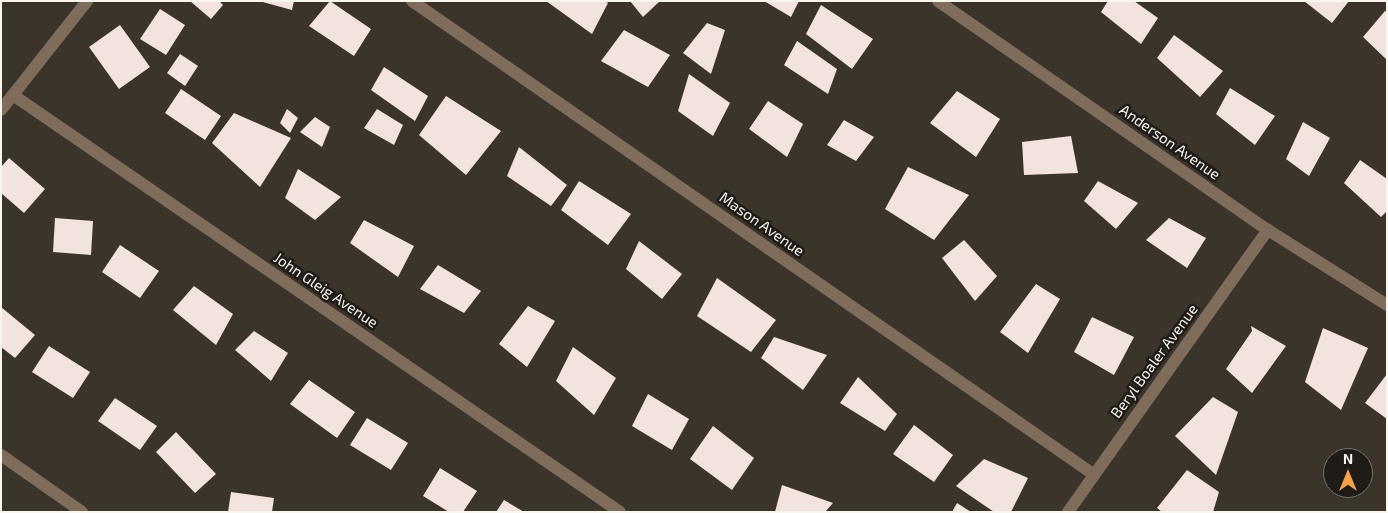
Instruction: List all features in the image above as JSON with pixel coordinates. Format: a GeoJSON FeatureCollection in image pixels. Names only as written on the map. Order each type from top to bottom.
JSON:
{"type":"FeatureCollection","features":[{"type":"Feature","properties":{"kind":"street"},"geometry":{"type":"LineString","coordinates":[[1,110],[87,1]]}},
{"type":"Feature","properties":{"kind":"street","name":"Mason Avenue"},"geometry":{"type":"LineString","coordinates":[[412,1],[1093,474]]}},
{"type":"Feature","properties":{"kind":"street","name":"Anderson Avenue"},"geometry":{"type":"LineString","coordinates":[[938,1],[1268,230],[1387,305]]}},
{"type":"Feature","properties":{"kind":"street","name":"John Gleig Avenue"},"geometry":{"type":"LineString","coordinates":[[13,95],[620,512]]}},
{"type":"Feature","properties":{"kind":"street","name":"Beryl Boaler Avenue"},"geometry":{"type":"LineString","coordinates":[[1068,512],[1093,474],[1268,230]]}},
{"type":"Feature","properties":{"kind":"street"},"geometry":{"type":"LineString","coordinates":[[1,455],[73,509]]}},
{"type":"Feature","properties":{"kind":"building"},"geometry":{"type":"Polygon","coordinates":[[[190,1],[219,1],[223,5],[211,19],[190,1]]]}},
{"type":"Feature","properties":{"kind":"building"},"geometry":{"type":"Polygon","coordinates":[[[259,1],[294,1],[292,10],[259,1]]]}},
{"type":"Feature","properties":{"kind":"building"},"geometry":{"type":"Polygon","coordinates":[[[330,1],[371,29],[354,56],[309,26],[330,1]]]}},
{"type":"Feature","properties":{"kind":"building"},"geometry":{"type":"Polygon","coordinates":[[[546,1],[605,1],[608,3],[592,34],[546,1]]]}},
{"type":"Feature","properties":{"kind":"building"},"geometry":{"type":"Polygon","coordinates":[[[630,1],[660,1],[643,17],[630,1]]]}},
{"type":"Feature","properties":{"kind":"building"},"geometry":{"type":"Polygon","coordinates":[[[764,1],[799,1],[791,17],[764,1]]]}},
{"type":"Feature","properties":{"kind":"building"},"geometry":{"type":"Polygon","coordinates":[[[1108,1],[1134,1],[1158,18],[1141,44],[1101,12],[1108,1]]]}},
{"type":"Feature","properties":{"kind":"building"},"geometry":{"type":"Polygon","coordinates":[[[1304,1],[1349,1],[1332,23],[1304,1]]]}},
{"type":"Feature","properties":{"kind":"building"},"geometry":{"type":"Polygon","coordinates":[[[821,5],[873,39],[852,69],[806,34],[821,5]]]}},
{"type":"Feature","properties":{"kind":"building"},"geometry":{"type":"Polygon","coordinates":[[[160,9],[185,25],[166,55],[140,39],[160,9]]]}},
{"type":"Feature","properties":{"kind":"building"},"geometry":{"type":"Polygon","coordinates":[[[1385,11],[1387,12],[1387,60],[1363,37],[1385,11]]]}},
{"type":"Feature","properties":{"kind":"building"},"geometry":{"type":"Polygon","coordinates":[[[707,23],[725,30],[711,74],[683,53],[707,23]]]}},
{"type":"Feature","properties":{"kind":"building"},"geometry":{"type":"Polygon","coordinates":[[[120,25],[150,67],[119,89],[89,47],[120,25]]]}},
{"type":"Feature","properties":{"kind":"building"},"geometry":{"type":"Polygon","coordinates":[[[624,30],[670,55],[648,87],[601,61],[624,30]]]}},
{"type":"Feature","properties":{"kind":"building"},"geometry":{"type":"Polygon","coordinates":[[[1174,35],[1223,71],[1200,97],[1157,58],[1174,35]]]}},
{"type":"Feature","properties":{"kind":"building"},"geometry":{"type":"Polygon","coordinates":[[[797,41],[837,69],[828,94],[784,65],[797,41]]]}},
{"type":"Feature","properties":{"kind":"building"},"geometry":{"type":"Polygon","coordinates":[[[180,54],[198,66],[185,86],[167,73],[180,54]]]}},
{"type":"Feature","properties":{"kind":"building"},"geometry":{"type":"Polygon","coordinates":[[[384,67],[428,96],[415,121],[371,90],[384,67]]]}},
{"type":"Feature","properties":{"kind":"building"},"geometry":{"type":"Polygon","coordinates":[[[689,74],[730,103],[713,136],[678,111],[689,74]]]}},
{"type":"Feature","properties":{"kind":"building"},"geometry":{"type":"Polygon","coordinates":[[[1230,88],[1275,116],[1255,145],[1216,114],[1230,88]]]}},
{"type":"Feature","properties":{"kind":"building"},"geometry":{"type":"Polygon","coordinates":[[[181,89],[221,116],[205,140],[165,113],[181,89]]]}},
{"type":"Feature","properties":{"kind":"building"},"geometry":{"type":"Polygon","coordinates":[[[957,91],[1000,119],[976,157],[930,123],[957,91]]]}},
{"type":"Feature","properties":{"kind":"building"},"geometry":{"type":"Polygon","coordinates":[[[446,96],[501,131],[466,175],[419,135],[446,96]]]}},
{"type":"Feature","properties":{"kind":"building"},"geometry":{"type":"Polygon","coordinates":[[[768,101],[803,124],[787,157],[749,129],[768,101]]]}},
{"type":"Feature","properties":{"kind":"building"},"geometry":{"type":"Polygon","coordinates":[[[287,109],[298,118],[290,133],[280,123],[287,109]]]}},
{"type":"Feature","properties":{"kind":"building"},"geometry":{"type":"Polygon","coordinates":[[[377,109],[403,125],[394,145],[364,128],[377,109]]]}},
{"type":"Feature","properties":{"kind":"building"},"geometry":{"type":"Polygon","coordinates":[[[234,113],[291,138],[260,187],[212,143],[234,113]]]}},
{"type":"Feature","properties":{"kind":"building"},"geometry":{"type":"Polygon","coordinates":[[[315,117],[330,127],[322,147],[300,132],[315,117]]]}},
{"type":"Feature","properties":{"kind":"building"},"geometry":{"type":"Polygon","coordinates":[[[844,120],[874,137],[856,161],[827,145],[844,120]]]}},
{"type":"Feature","properties":{"kind":"building"},"geometry":{"type":"Polygon","coordinates":[[[1303,122],[1330,138],[1309,176],[1286,159],[1303,122]]]}},
{"type":"Feature","properties":{"kind":"building"},"geometry":{"type":"Polygon","coordinates":[[[1071,136],[1078,173],[1024,175],[1022,142],[1071,136]]]}},
{"type":"Feature","properties":{"kind":"building"},"geometry":{"type":"Polygon","coordinates":[[[519,147],[567,185],[551,206],[507,176],[519,147]]]}},
{"type":"Feature","properties":{"kind":"building"},"geometry":{"type":"Polygon","coordinates":[[[9,158],[45,189],[24,213],[1,193],[1,167],[9,158]]]}},
{"type":"Feature","properties":{"kind":"building"},"geometry":{"type":"Polygon","coordinates":[[[1360,160],[1387,179],[1387,211],[1381,217],[1344,183],[1360,160]]]}},
{"type":"Feature","properties":{"kind":"building"},"geometry":{"type":"Polygon","coordinates":[[[908,167],[969,195],[934,240],[885,209],[908,167]]]}},
{"type":"Feature","properties":{"kind":"building"},"geometry":{"type":"Polygon","coordinates":[[[298,169],[341,197],[315,220],[285,198],[298,169]]]}},
{"type":"Feature","properties":{"kind":"building"},"geometry":{"type":"Polygon","coordinates":[[[579,181],[631,214],[608,245],[561,210],[579,181]]]}},
{"type":"Feature","properties":{"kind":"building"},"geometry":{"type":"Polygon","coordinates":[[[1098,181],[1138,203],[1116,229],[1084,201],[1098,181]]]}},
{"type":"Feature","properties":{"kind":"building"},"geometry":{"type":"Polygon","coordinates":[[[55,218],[93,221],[91,255],[53,252],[55,218]]]}},
{"type":"Feature","properties":{"kind":"building"},"geometry":{"type":"Polygon","coordinates":[[[1169,218],[1206,238],[1187,268],[1146,240],[1169,218]]]}},
{"type":"Feature","properties":{"kind":"building"},"geometry":{"type":"Polygon","coordinates":[[[364,220],[414,246],[398,277],[350,243],[364,220]]]}},
{"type":"Feature","properties":{"kind":"building"},"geometry":{"type":"Polygon","coordinates":[[[964,240],[997,276],[975,301],[942,258],[964,240]]]}},
{"type":"Feature","properties":{"kind":"building"},"geometry":{"type":"Polygon","coordinates":[[[639,241],[682,274],[662,299],[626,269],[639,241]]]}},
{"type":"Feature","properties":{"kind":"building"},"geometry":{"type":"Polygon","coordinates":[[[120,245],[159,271],[140,298],[102,272],[120,245]]]}},
{"type":"Feature","properties":{"kind":"building"},"geometry":{"type":"Polygon","coordinates":[[[438,265],[481,291],[464,313],[420,289],[438,265]]]}},
{"type":"Feature","properties":{"kind":"building"},"geometry":{"type":"Polygon","coordinates":[[[717,278],[776,320],[751,352],[697,316],[717,278]]]}},
{"type":"Feature","properties":{"kind":"building"},"geometry":{"type":"Polygon","coordinates":[[[1036,284],[1060,299],[1028,353],[1000,332],[1036,284]]]}},
{"type":"Feature","properties":{"kind":"building"},"geometry":{"type":"Polygon","coordinates":[[[194,286],[233,314],[216,345],[173,310],[194,286]]]}},
{"type":"Feature","properties":{"kind":"building"},"geometry":{"type":"Polygon","coordinates":[[[528,306],[555,321],[527,367],[499,344],[528,306]]]}},
{"type":"Feature","properties":{"kind":"building"},"geometry":{"type":"Polygon","coordinates":[[[1,307],[35,335],[15,358],[1,347],[1,307]]]}},
{"type":"Feature","properties":{"kind":"building"},"geometry":{"type":"Polygon","coordinates":[[[1092,317],[1134,337],[1114,375],[1074,352],[1092,317]]]}},
{"type":"Feature","properties":{"kind":"building"},"geometry":{"type":"Polygon","coordinates":[[[1251,326],[1286,346],[1252,393],[1226,369],[1252,331],[1251,326]]]}},
{"type":"Feature","properties":{"kind":"building"},"geometry":{"type":"Polygon","coordinates":[[[1323,328],[1368,348],[1341,410],[1305,382],[1323,328]]]}},
{"type":"Feature","properties":{"kind":"building"},"geometry":{"type":"Polygon","coordinates":[[[254,331],[288,353],[271,381],[235,350],[254,331]]]}},
{"type":"Feature","properties":{"kind":"building"},"geometry":{"type":"Polygon","coordinates":[[[774,337],[827,355],[803,390],[761,358],[774,337]]]}},
{"type":"Feature","properties":{"kind":"building"},"geometry":{"type":"Polygon","coordinates":[[[49,346],[90,372],[73,398],[32,372],[49,346]]]}},
{"type":"Feature","properties":{"kind":"building"},"geometry":{"type":"Polygon","coordinates":[[[573,347],[616,378],[594,415],[556,381],[573,347]]]}},
{"type":"Feature","properties":{"kind":"building"},"geometry":{"type":"Polygon","coordinates":[[[1387,374],[1387,419],[1365,403],[1387,374]]]}},
{"type":"Feature","properties":{"kind":"building"},"geometry":{"type":"Polygon","coordinates":[[[858,377],[897,414],[885,431],[840,403],[858,377]]]}},
{"type":"Feature","properties":{"kind":"building"},"geometry":{"type":"Polygon","coordinates":[[[309,380],[355,412],[337,438],[290,404],[309,380]]]}},
{"type":"Feature","properties":{"kind":"building"},"geometry":{"type":"Polygon","coordinates":[[[648,394],[689,419],[672,450],[632,426],[648,394]]]}},
{"type":"Feature","properties":{"kind":"building"},"geometry":{"type":"Polygon","coordinates":[[[1213,397],[1238,412],[1216,475],[1175,436],[1213,397]]]}},
{"type":"Feature","properties":{"kind":"building"},"geometry":{"type":"Polygon","coordinates":[[[115,398],[157,426],[140,450],[98,421],[115,398]]]}},
{"type":"Feature","properties":{"kind":"building"},"geometry":{"type":"Polygon","coordinates":[[[367,418],[408,443],[391,470],[350,445],[367,418]]]}},
{"type":"Feature","properties":{"kind":"building"},"geometry":{"type":"Polygon","coordinates":[[[914,425],[953,455],[934,482],[893,454],[914,425]]]}},
{"type":"Feature","properties":{"kind":"building"},"geometry":{"type":"Polygon","coordinates":[[[713,426],[754,458],[732,490],[690,459],[713,426]]]}},
{"type":"Feature","properties":{"kind":"building"},"geometry":{"type":"Polygon","coordinates":[[[176,432],[216,474],[195,493],[156,452],[176,432]]]}},
{"type":"Feature","properties":{"kind":"building"},"geometry":{"type":"Polygon","coordinates":[[[984,459],[1028,478],[1011,512],[994,512],[956,486],[984,459]]]}},
{"type":"Feature","properties":{"kind":"building"},"geometry":{"type":"Polygon","coordinates":[[[440,468],[477,491],[463,512],[449,512],[423,496],[440,468]]]}},
{"type":"Feature","properties":{"kind":"building"},"geometry":{"type":"Polygon","coordinates":[[[1187,470],[1219,492],[1213,512],[1162,512],[1157,508],[1187,470]]]}},
{"type":"Feature","properties":{"kind":"building"},"geometry":{"type":"Polygon","coordinates":[[[782,485],[833,503],[825,512],[775,512],[782,485]]]}},
{"type":"Feature","properties":{"kind":"building"},"geometry":{"type":"Polygon","coordinates":[[[231,492],[274,498],[272,512],[228,512],[231,492]]]}},
{"type":"Feature","properties":{"kind":"building"},"geometry":{"type":"Polygon","coordinates":[[[504,500],[524,512],[496,512],[504,500]]]}},
{"type":"Feature","properties":{"kind":"building"},"geometry":{"type":"Polygon","coordinates":[[[957,503],[971,512],[952,512],[957,503]]]}}]}
